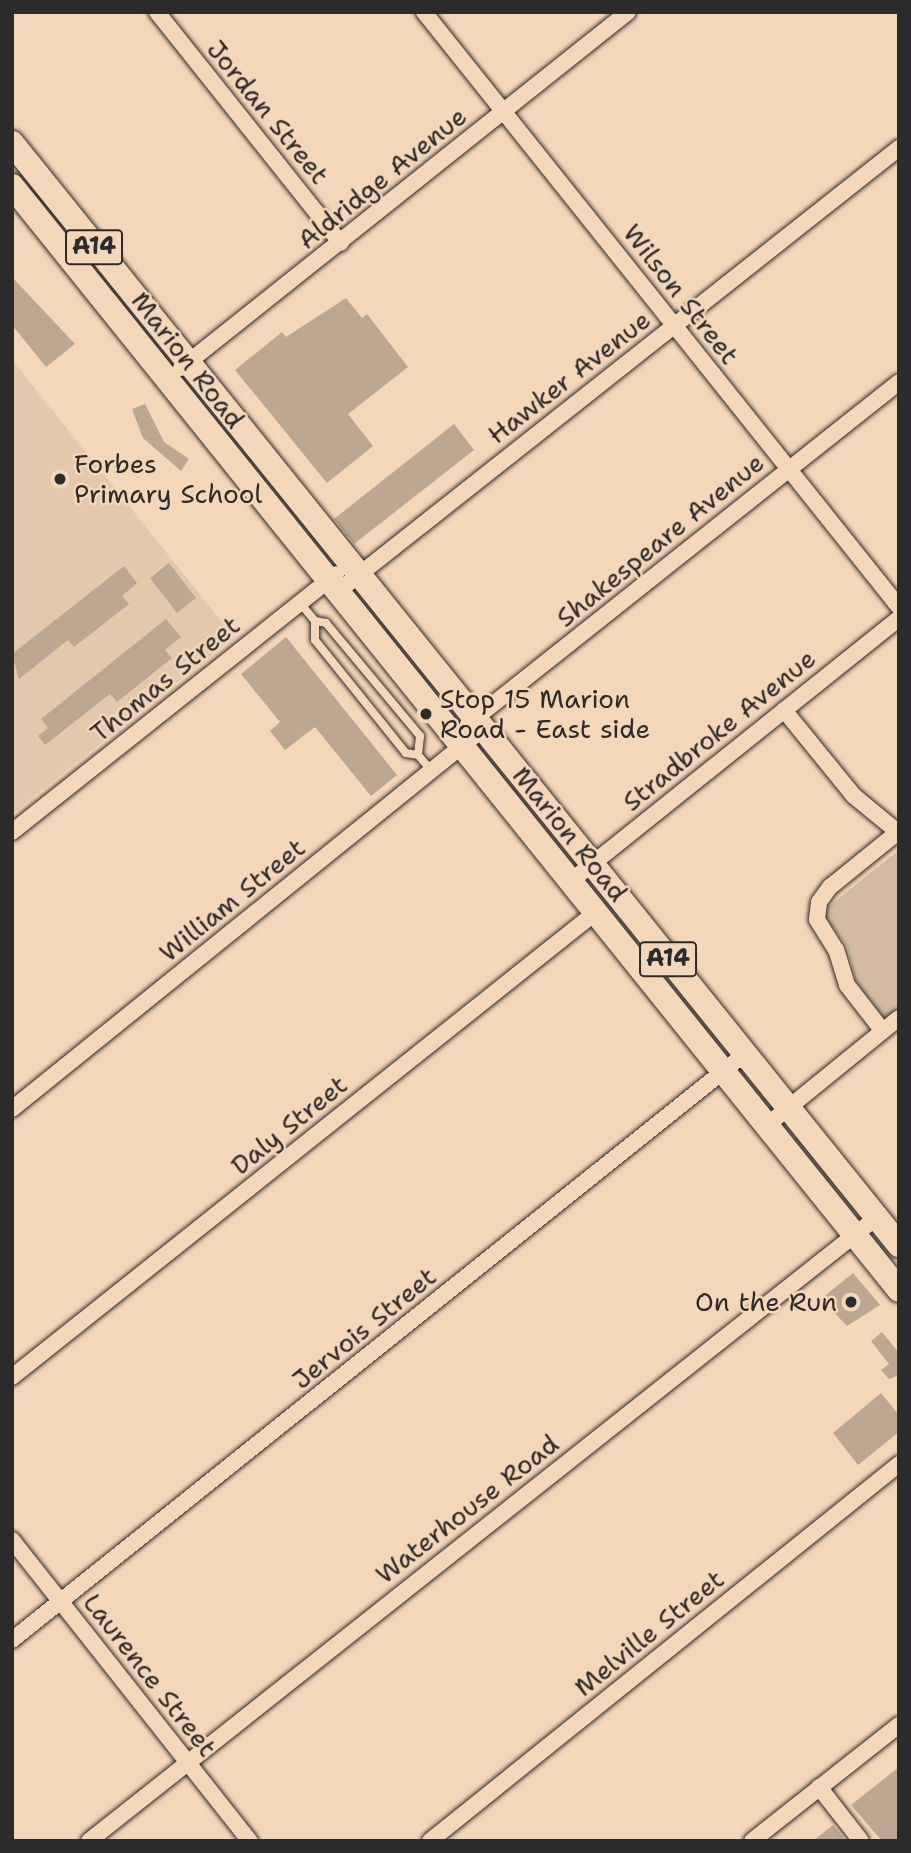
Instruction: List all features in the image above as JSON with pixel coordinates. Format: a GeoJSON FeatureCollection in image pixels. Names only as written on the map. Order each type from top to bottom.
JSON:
{"type":"FeatureCollection","features":[{"type":"Feature","properties":{"kind":"main road","name":"Marion Road"},"geometry":{"type":"LineString","coordinates":[[12,143],[590,864],[891,1232]]}},
{"type":"Feature","properties":{"kind":"main road","name":"Marion Road"},"geometry":{"type":"LineString","coordinates":[[12,186],[331,588],[596,912],[899,1290]]}},
{"type":"Feature","properties":{"kind":"street","name":"Jordan Street"},"geometry":{"type":"LineString","coordinates":[[157,12],[341,243]]}},
{"type":"Feature","properties":{"kind":"street","name":"Wilson Street"},"geometry":{"type":"LineString","coordinates":[[424,12],[899,607]]}},
{"type":"Feature","properties":{"kind":"street","name":"Aldridge Avenue"},"geometry":{"type":"LineString","coordinates":[[165,379],[341,243],[628,12]]}},
{"type":"Feature","properties":{"kind":"street","name":"Hawker Avenue"},"geometry":{"type":"LineString","coordinates":[[354,569],[675,324],[899,148]]}},
{"type":"Feature","properties":{"kind":"street","name":"Shakespeare Avenue"},"geometry":{"type":"LineString","coordinates":[[479,724],[788,468],[899,382]]}},
{"type":"Feature","properties":{"kind":"street","name":"Thomas Street"},"geometry":{"type":"LineString","coordinates":[[12,832],[300,603],[331,588],[354,569]]}},
{"type":"Feature","properties":{"kind":"street","name":"Stradbroke Avenue"},"geometry":{"type":"LineString","coordinates":[[570,881],[899,618]]}},
{"type":"Feature","properties":{"kind":"street"},"geometry":{"type":"LineString","coordinates":[[784,710],[854,796],[898,832],[830,887],[819,902],[817,919],[836,950],[847,985],[882,1030]]}},
{"type":"Feature","properties":{"kind":"street","name":"William Street"},"geometry":{"type":"LineString","coordinates":[[12,1109],[432,771],[457,742],[479,724]]}},
{"type":"Feature","properties":{"kind":"street","name":"Daly Street"},"geometry":{"type":"LineString","coordinates":[[12,1377],[596,912]]}},
{"type":"Feature","properties":{"kind":"street"},"geometry":{"type":"LineString","coordinates":[[766,1126],[899,1018]]}},
{"type":"Feature","properties":{"kind":"street","name":"Jervois Street"},"geometry":{"type":"LineString","coordinates":[[12,1640],[746,1053]]}},
{"type":"Feature","properties":{"kind":"street"},"geometry":{"type":"LineString","coordinates":[[862,1244],[891,1232]]}},
{"type":"Feature","properties":{"kind":"street","name":"Waterhouse Road"},"geometry":{"type":"LineString","coordinates":[[89,1841],[187,1761],[862,1244],[891,1232]]}},
{"type":"Feature","properties":{"kind":"street","name":"Melville Street"},"geometry":{"type":"LineString","coordinates":[[430,1841],[899,1464]]}},
{"type":"Feature","properties":{"kind":"street","name":"Laurence Street"},"geometry":{"type":"LineString","coordinates":[[12,1540],[250,1841]]}},
{"type":"Feature","properties":{"kind":"street"},"geometry":{"type":"LineString","coordinates":[[752,1841],[899,1725]]}},
{"type":"Feature","properties":{"kind":"street"},"geometry":{"type":"LineString","coordinates":[[819,1787],[862,1841]]}},
{"type":"Feature","properties":{"kind":"lane"},"geometry":{"type":"LineString","coordinates":[[300,603],[315,621],[315,640],[406,753],[418,754],[432,771]]}},
{"type":"Feature","properties":{"kind":"lane"},"geometry":{"type":"LineString","coordinates":[[315,621],[326,623],[420,737],[418,754]]}},
{"type":"Feature","properties":{"kind":"shaded area","name":"Forbes Primary School"},"geometry":{"type":"Polygon","coordinates":[[[12,360],[234,637],[12,814],[12,360]]]}},
{"type":"Feature","properties":{"kind":"shaded area"},"geometry":{"type":"Polygon","coordinates":[[[899,850],[899,1012],[887,1022],[856,981],[847,946],[822,912],[899,850]]]}},
{"type":"Feature","properties":{"kind":"building"},"geometry":{"type":"Polygon","coordinates":[[[12,277],[75,344],[46,367],[12,325],[12,277]]]}},
{"type":"Feature","properties":{"kind":"building"},"geometry":{"type":"Polygon","coordinates":[[[346,298],[362,318],[367,314],[408,367],[348,414],[373,446],[327,483],[235,370],[282,332],[286,337],[346,298]]]}},
{"type":"Feature","properties":{"kind":"building"},"geometry":{"type":"Polygon","coordinates":[[[145,404],[164,442],[189,459],[181,471],[143,438],[132,409],[145,404]]]}},
{"type":"Feature","properties":{"kind":"building"},"geometry":{"type":"Polygon","coordinates":[[[454,424],[474,450],[354,544],[334,519],[454,424]]]}},
{"type":"Feature","properties":{"kind":"building"},"geometry":{"type":"Polygon","coordinates":[[[169,563],[196,598],[177,613],[150,578],[169,563]]]}},
{"type":"Feature","properties":{"kind":"building"},"geometry":{"type":"Polygon","coordinates":[[[124,566],[137,583],[122,596],[129,604],[74,647],[68,640],[19,679],[12,654],[124,566]]]}},
{"type":"Feature","properties":{"kind":"building"},"geometry":{"type":"Polygon","coordinates":[[[166,619],[181,637],[165,650],[172,658],[117,702],[110,694],[45,745],[38,736],[48,728],[41,719],[166,619]]]}},
{"type":"Feature","properties":{"kind":"building"},"geometry":{"type":"Polygon","coordinates":[[[286,637],[397,775],[371,796],[315,727],[285,750],[270,731],[280,722],[241,674],[286,637]]]}},
{"type":"Feature","properties":{"kind":"building","name":"On the Run"},"geometry":{"type":"Polygon","coordinates":[[[853,1273],[880,1305],[847,1326],[821,1299],[853,1273]]]}},
{"type":"Feature","properties":{"kind":"building"},"geometry":{"type":"Polygon","coordinates":[[[882,1332],[899,1353],[899,1375],[889,1379],[881,1370],[889,1364],[871,1341],[882,1332]]]}},
{"type":"Feature","properties":{"kind":"building"},"geometry":{"type":"Polygon","coordinates":[[[881,1393],[899,1415],[899,1432],[858,1465],[833,1433],[881,1393]]]}},
{"type":"Feature","properties":{"kind":"building"},"geometry":{"type":"Polygon","coordinates":[[[899,1767],[899,1841],[882,1841],[851,1805],[899,1767]]]}},
{"type":"Feature","properties":{"kind":"building"},"geometry":{"type":"Polygon","coordinates":[[[833,1825],[846,1841],[813,1841],[833,1825]]]}},
{"type":"Feature","properties":{"kind":"place","name":"Forbes Primary School"},"geometry":{"type":"Point","coordinates":[60,479]}},
{"type":"Feature","properties":{"kind":"place","name":"Stop 15 Marion Road - East side"},"geometry":{"type":"Point","coordinates":[426,714]}},
{"type":"Feature","properties":{"kind":"place","name":"On the Run"},"geometry":{"type":"Point","coordinates":[851,1302]}}]}
